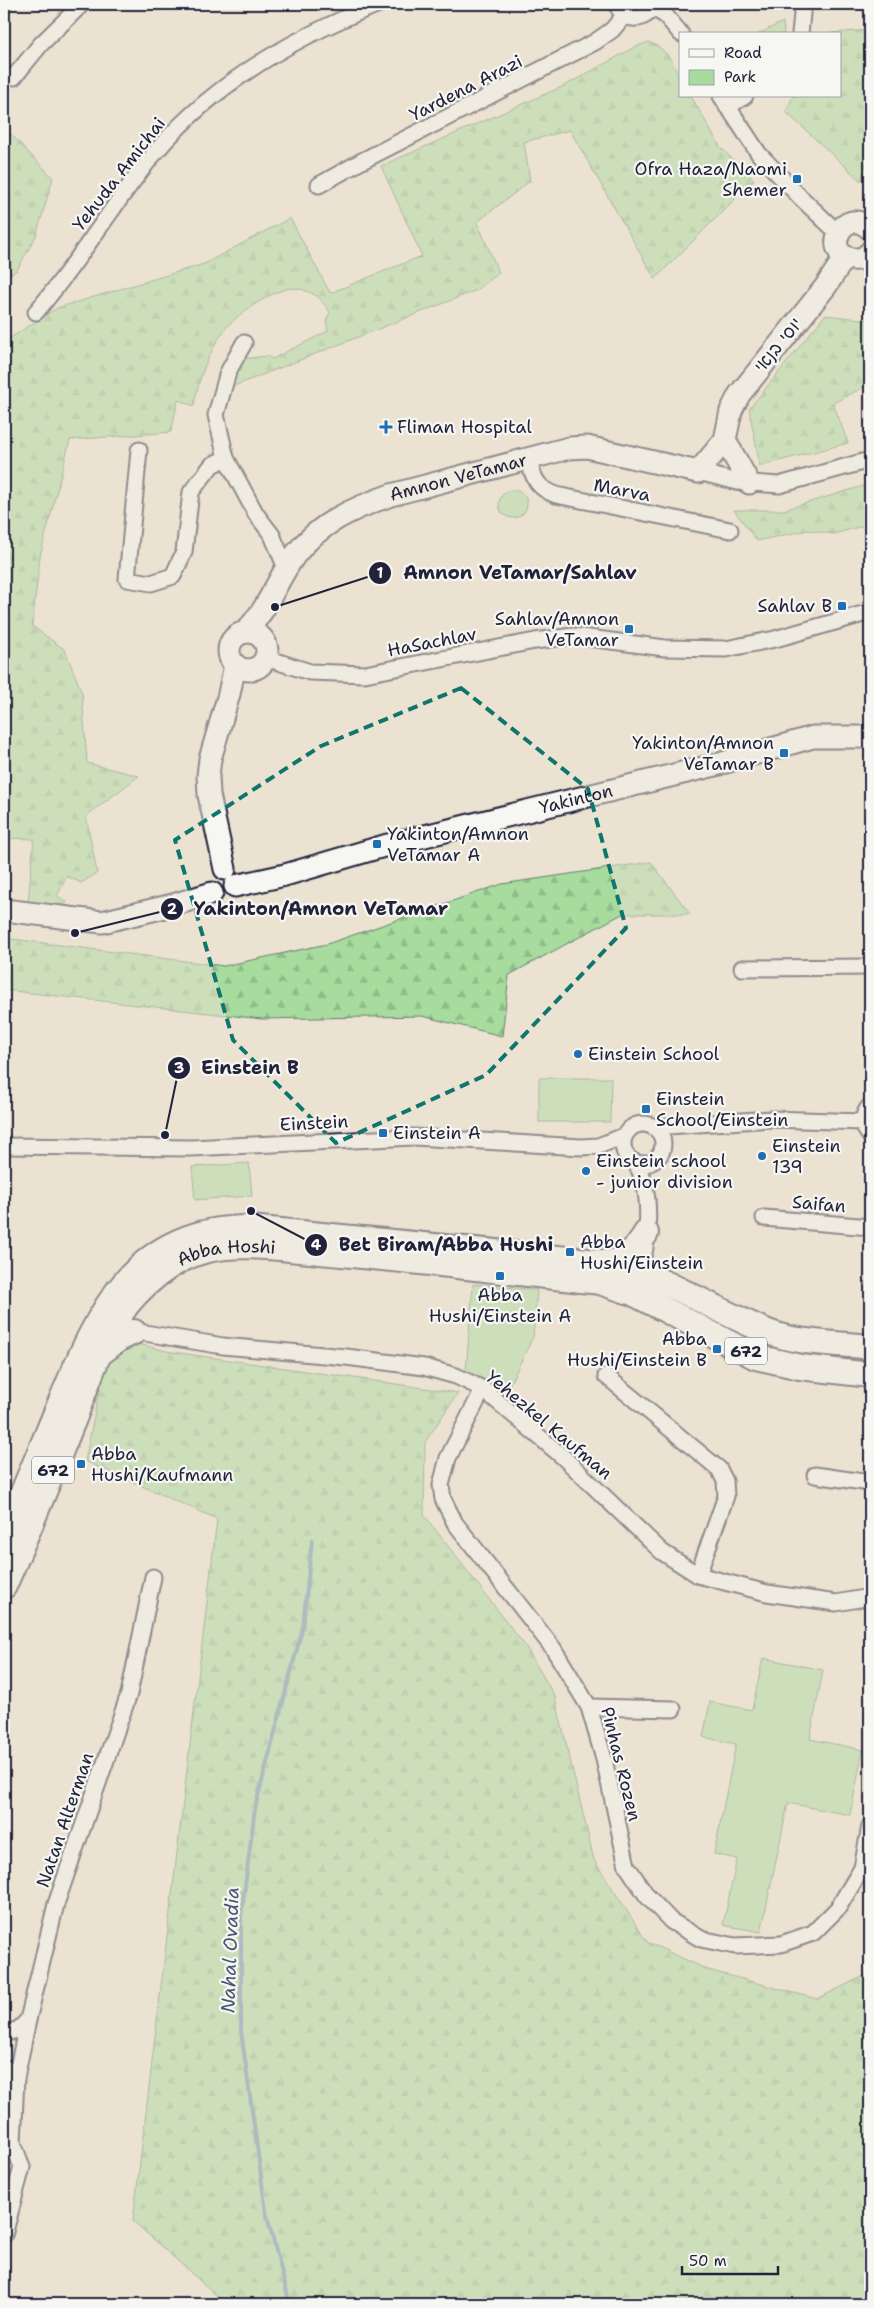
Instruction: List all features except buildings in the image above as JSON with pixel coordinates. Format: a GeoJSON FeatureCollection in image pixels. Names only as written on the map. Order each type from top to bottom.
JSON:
{"type":"FeatureCollection","features":[{"type":"Feature","properties":{"kind":"main road","name":"Abba Hoshi"},"geometry":{"type":"LineString","coordinates":[[128,1317],[136,1269],[162,1250],[198,1234],[225,1228],[260,1229],[609,1263],[756,1357],[800,1367],[870,1375]]}},
{"type":"Feature","properties":{"kind":"main road"},"geometry":{"type":"LineString","coordinates":[[609,1263],[622,1259],[636,1249],[646,1233]]}},
{"type":"Feature","properties":{"kind":"main road","name":"Abba Hoshi"},"geometry":{"type":"LineString","coordinates":[[128,1317],[142,1289],[174,1264],[206,1250],[227,1247],[251,1247],[347,1254],[600,1282],[636,1282],[769,1332],[796,1339],[870,1347]]}},
{"type":"Feature","properties":{"kind":"main road","name":"Abba Hoshi"},"geometry":{"type":"LineString","coordinates":[[4,1538],[65,1392],[100,1317],[128,1317]]}},
{"type":"Feature","properties":{"kind":"main road","name":"672"},"geometry":{"type":"LineString","coordinates":[[4,1586],[32,1522],[100,1353],[119,1339],[128,1317]]}},
{"type":"Feature","properties":{"kind":"street"},"geometry":{"type":"LineString","coordinates":[[14,77],[42,44],[82,4]]}},
{"type":"Feature","properties":{"kind":"street","name":"Yehuda Amichai"},"geometry":{"type":"LineString","coordinates":[[36,312],[70,270],[155,153],[203,104],[226,84],[278,52],[325,27],[378,4]]}},
{"type":"Feature","properties":{"kind":"street"},"geometry":{"type":"LineString","coordinates":[[800,32],[803,4]]}},
{"type":"Feature","properties":{"kind":"street"},"geometry":{"type":"LineString","coordinates":[[620,10],[637,19],[649,13],[653,6],[666,16],[679,32]]}},
{"type":"Feature","properties":{"kind":"street","name":"Yardena Arazi"},"geometry":{"type":"LineString","coordinates":[[319,186],[360,162],[596,42],[612,30],[620,10]]}},
{"type":"Feature","properties":{"kind":"street"},"geometry":{"type":"LineString","coordinates":[[738,98],[724,102],[759,154],[838,233]]}},
{"type":"Feature","properties":{"kind":"street"},"geometry":{"type":"LineString","coordinates":[[869,222],[847,224],[838,233],[836,243],[845,256],[856,260],[870,252]]}},
{"type":"Feature","properties":{"kind":"street","name":"יוסי בנאי"},"geometry":{"type":"LineString","coordinates":[[698,472],[725,440],[731,411],[739,395],[826,286],[845,256]]}},
{"type":"Feature","properties":{"kind":"street"},"geometry":{"type":"LineString","coordinates":[[244,343],[228,372],[216,415],[226,458],[256,514],[272,535],[286,568]]}},
{"type":"Feature","properties":{"kind":"street"},"geometry":{"type":"LineString","coordinates":[[725,440],[749,483]]}},
{"type":"Feature","properties":{"kind":"street","name":"Amnon VeTamar"},"geometry":{"type":"LineString","coordinates":[[253,634],[264,608],[286,568],[300,549],[323,526],[363,505],[391,495],[569,448],[587,447],[698,472]]}},
{"type":"Feature","properties":{"kind":"street"},"geometry":{"type":"LineString","coordinates":[[139,450],[126,579],[151,583],[173,576],[184,552],[192,492],[212,464],[226,458]]}},
{"type":"Feature","properties":{"kind":"street","name":"Marva"},"geometry":{"type":"LineString","coordinates":[[527,458],[536,481],[544,491],[730,530]]}},
{"type":"Feature","properties":{"kind":"street"},"geometry":{"type":"LineString","coordinates":[[698,472],[749,483],[778,485],[870,460]]}},
{"type":"Feature","properties":{"kind":"street","name":"HaSachlav"},"geometry":{"type":"LineString","coordinates":[[266,658],[310,672],[365,674],[535,641],[573,636],[665,648],[726,649],[776,639],[870,612]]}},
{"type":"Feature","properties":{"kind":"street"},"geometry":{"type":"LineString","coordinates":[[240,634],[253,634],[267,647],[266,658],[258,668],[242,668],[229,654],[231,642],[240,634]]}},
{"type":"Feature","properties":{"kind":"street"},"geometry":{"type":"LineString","coordinates":[[4,910],[102,922],[173,905],[221,879],[217,831],[208,776],[210,759],[229,694],[242,668]]}},
{"type":"Feature","properties":{"kind":"street","name":"Yakinton"},"geometry":{"type":"LineString","coordinates":[[221,879],[285,875],[384,846],[718,764],[812,737],[870,737]]}},
{"type":"Feature","properties":{"kind":"street"},"geometry":{"type":"LineString","coordinates":[[742,968],[870,967]]}},
{"type":"Feature","properties":{"kind":"street"},"geometry":{"type":"LineString","coordinates":[[870,1106],[864,1115],[863,1122],[870,1136]]}},
{"type":"Feature","properties":{"kind":"street"},"geometry":{"type":"LineString","coordinates":[[636,1282],[644,1258],[646,1195],[642,1178],[635,1162],[623,1149],[624,1136],[628,1131],[640,1124],[653,1127],[772,1119],[863,1122]]}},
{"type":"Feature","properties":{"kind":"street"},"geometry":{"type":"LineString","coordinates":[[635,1162],[647,1163],[677,1133],[699,1124]]}},
{"type":"Feature","properties":{"kind":"street"},"geometry":{"type":"LineString","coordinates":[[646,1195],[662,1138],[653,1127]]}},
{"type":"Feature","properties":{"kind":"street","name":"Einstein"},"geometry":{"type":"LineString","coordinates":[[4,1146],[190,1148],[414,1137],[582,1147],[598,1146],[624,1136]]}},
{"type":"Feature","properties":{"kind":"street","name":"Saifan"},"geometry":{"type":"LineString","coordinates":[[764,1218],[870,1227]]}},
{"type":"Feature","properties":{"kind":"street","name":"Yehezkel Kaufman"},"geometry":{"type":"LineString","coordinates":[[128,1317],[223,1346],[346,1357],[424,1367],[456,1376],[483,1389],[563,1457],[662,1552],[698,1575],[767,1593],[836,1603],[870,1596]]}},
{"type":"Feature","properties":{"kind":"street"},"geometry":{"type":"LineString","coordinates":[[606,1376],[719,1470],[725,1481],[726,1496],[698,1575]]}},
{"type":"Feature","properties":{"kind":"street","name":"Pinhas Rozen"},"geometry":{"type":"LineString","coordinates":[[483,1389],[448,1458],[441,1485],[443,1499],[455,1523],[553,1648],[589,1707],[604,1759],[627,1866],[647,1896],[671,1921],[701,1939],[735,1946],[781,1944],[813,1933],[838,1908],[862,1868],[870,1826]]}},
{"type":"Feature","properties":{"kind":"street"},"geometry":{"type":"LineString","coordinates":[[815,1475],[870,1483]]}},
{"type":"Feature","properties":{"kind":"street","name":"Natan Alterman"},"geometry":{"type":"LineString","coordinates":[[8,2142],[16,2078],[56,1904],[130,1694],[153,1577]]}},
{"type":"Feature","properties":{"kind":"street"},"geometry":{"type":"LineString","coordinates":[[589,1707],[673,1709]]}},
{"type":"Feature","properties":{"kind":"street"},"geometry":{"type":"LineString","coordinates":[[4,2034],[19,2029],[28,2020]]}},
{"type":"Feature","properties":{"kind":"street"},"geometry":{"type":"LineString","coordinates":[[4,2067],[16,2078]]}},
{"type":"Feature","properties":{"kind":"street"},"geometry":{"type":"LineString","coordinates":[[4,2235],[22,2167],[8,2142]]}},
{"type":"Feature","properties":{"kind":"highlighted area"},"geometry":{"type":"Polygon","coordinates":[[[461,688],[588,789],[626,928],[486,1075],[336,1143],[233,1040],[175,840],[321,746],[461,688]]]}},
{"type":"Feature","properties":{"kind":"green space"},"geometry":{"type":"Polygon","coordinates":[[[783,22],[784,32],[762,32],[783,22]]]}},
{"type":"Feature","properties":{"kind":"green space"},"geometry":{"type":"Polygon","coordinates":[[[870,30],[870,151],[861,181],[786,112],[792,98],[842,98],[842,32],[870,30]]]}},
{"type":"Feature","properties":{"kind":"green space"},"geometry":{"type":"Polygon","coordinates":[[[649,42],[664,51],[676,71],[679,83],[679,98],[692,98],[720,147],[754,180],[655,279],[570,130],[524,142],[530,181],[477,222],[499,273],[477,290],[234,386],[236,366],[241,359],[268,356],[272,359],[328,331],[326,321],[330,312],[317,296],[295,288],[276,292],[247,310],[225,329],[205,366],[194,406],[178,400],[171,432],[70,440],[40,556],[32,626],[65,650],[82,693],[87,763],[139,776],[86,816],[97,873],[81,883],[67,876],[57,896],[67,902],[62,909],[28,902],[34,839],[4,838],[4,342],[57,308],[204,264],[290,218],[330,293],[422,256],[381,166],[566,85],[635,47],[649,42]]]}},
{"type":"Feature","properties":{"kind":"green space"},"geometry":{"type":"Polygon","coordinates":[[[4,127],[53,178],[36,236],[17,270],[4,278],[4,127]]]}},
{"type":"Feature","properties":{"kind":"green space"},"geometry":{"type":"Polygon","coordinates":[[[825,315],[870,320],[870,384],[833,403],[848,443],[760,466],[749,409],[825,315]]]}},
{"type":"Feature","properties":{"kind":"green space"},"geometry":{"type":"Polygon","coordinates":[[[870,484],[870,524],[834,534],[808,530],[757,541],[734,510],[783,510],[870,484]]]}},
{"type":"Feature","properties":{"kind":"green space"},"geometry":{"type":"Polygon","coordinates":[[[513,490],[523,494],[527,504],[523,514],[513,518],[503,514],[499,504],[503,494],[513,490]]]}},
{"type":"Feature","properties":{"kind":"green space"},"geometry":{"type":"Polygon","coordinates":[[[651,862],[690,914],[622,914],[509,975],[502,1036],[422,1016],[262,1019],[4,990],[4,938],[224,966],[327,944],[502,884],[651,862]]]}},
{"type":"Feature","properties":{"kind":"green space"},"geometry":{"type":"Polygon","coordinates":[[[539,1078],[611,1078],[610,1122],[539,1122],[539,1078]]]}},
{"type":"Feature","properties":{"kind":"green space"},"geometry":{"type":"Polygon","coordinates":[[[249,1163],[252,1196],[195,1200],[192,1167],[249,1163]]]}},
{"type":"Feature","properties":{"kind":"green space"},"geometry":{"type":"Polygon","coordinates":[[[473,1284],[537,1290],[533,1337],[507,1390],[466,1371],[473,1284]]]}},
{"type":"Feature","properties":{"kind":"green space"},"geometry":{"type":"Polygon","coordinates":[[[122,1340],[166,1351],[458,1393],[425,1442],[424,1515],[526,1647],[555,1697],[594,1860],[647,1942],[708,1970],[817,1999],[870,1973],[870,2304],[226,2304],[133,2221],[217,1519],[85,1461],[107,1353],[122,1340]]]}},
{"type":"Feature","properties":{"kind":"green space"},"geometry":{"type":"Polygon","coordinates":[[[763,1658],[823,1670],[810,1739],[863,1750],[850,1815],[788,1803],[761,1932],[723,1925],[737,1859],[714,1854],[736,1744],[703,1737],[710,1702],[752,1710],[763,1658]]]}},
{"type":"Feature","properties":{"kind":"waterway","name":"Nahal Ovadia"},"geometry":{"type":"LineString","coordinates":[[290,2304],[266,2212],[241,2031],[241,1917],[255,1808],[303,1626],[312,1540]]}},
{"type":"Feature","properties":{"kind":"place","name":"Ofra Haza/Naomi Shemer"},"geometry":{"type":"Point","coordinates":[797,179]}},
{"type":"Feature","properties":{"kind":"place","name":"Fliman Hospital"},"geometry":{"type":"Point","coordinates":[386,427]}},
{"type":"Feature","properties":{"kind":"place","name":"Sahlav B"},"geometry":{"type":"Point","coordinates":[842,606]}},
{"type":"Feature","properties":{"kind":"place","name":"Amnon VeTamar/Sahlav"},"geometry":{"type":"Point","coordinates":[275,607]}},
{"type":"Feature","properties":{"kind":"place","name":"Sahlav/Amnon VeTamar"},"geometry":{"type":"Point","coordinates":[629,629]}},
{"type":"Feature","properties":{"kind":"place","name":"Yakinton/Amnon VeTamar B"},"geometry":{"type":"Point","coordinates":[784,753]}},
{"type":"Feature","properties":{"kind":"place","name":"Yakinton/Amnon VeTamar A"},"geometry":{"type":"Point","coordinates":[377,844]}},
{"type":"Feature","properties":{"kind":"place","name":"Yakinton/Amnon VeTamar"},"geometry":{"type":"Point","coordinates":[75,933]}},
{"type":"Feature","properties":{"kind":"place","name":"Einstein School"},"geometry":{"type":"Point","coordinates":[578,1054]}},
{"type":"Feature","properties":{"kind":"place","name":"Einstein School/Einstein"},"geometry":{"type":"Point","coordinates":[646,1109]}},
{"type":"Feature","properties":{"kind":"place","name":"Einstein A"},"geometry":{"type":"Point","coordinates":[383,1133]}},
{"type":"Feature","properties":{"kind":"place","name":"Einstein B"},"geometry":{"type":"Point","coordinates":[165,1135]}},
{"type":"Feature","properties":{"kind":"place","name":"Einstein 139"},"geometry":{"type":"Point","coordinates":[762,1156]}},
{"type":"Feature","properties":{"kind":"place","name":"Einstein school - junior division"},"geometry":{"type":"Point","coordinates":[586,1171]}},
{"type":"Feature","properties":{"kind":"place","name":"Bet Biram/Abba Hushi"},"geometry":{"type":"Point","coordinates":[251,1211]}},
{"type":"Feature","properties":{"kind":"place","name":"Abba Hushi/Einstein"},"geometry":{"type":"Point","coordinates":[570,1252]}},
{"type":"Feature","properties":{"kind":"place","name":"Abba Hushi/Einstein A"},"geometry":{"type":"Point","coordinates":[500,1276]}},
{"type":"Feature","properties":{"kind":"place","name":"Abba Hushi/Einstein B"},"geometry":{"type":"Point","coordinates":[717,1349]}},
{"type":"Feature","properties":{"kind":"place","name":"Abba Hushi/Kaufmann"},"geometry":{"type":"Point","coordinates":[81,1464]}}]}
